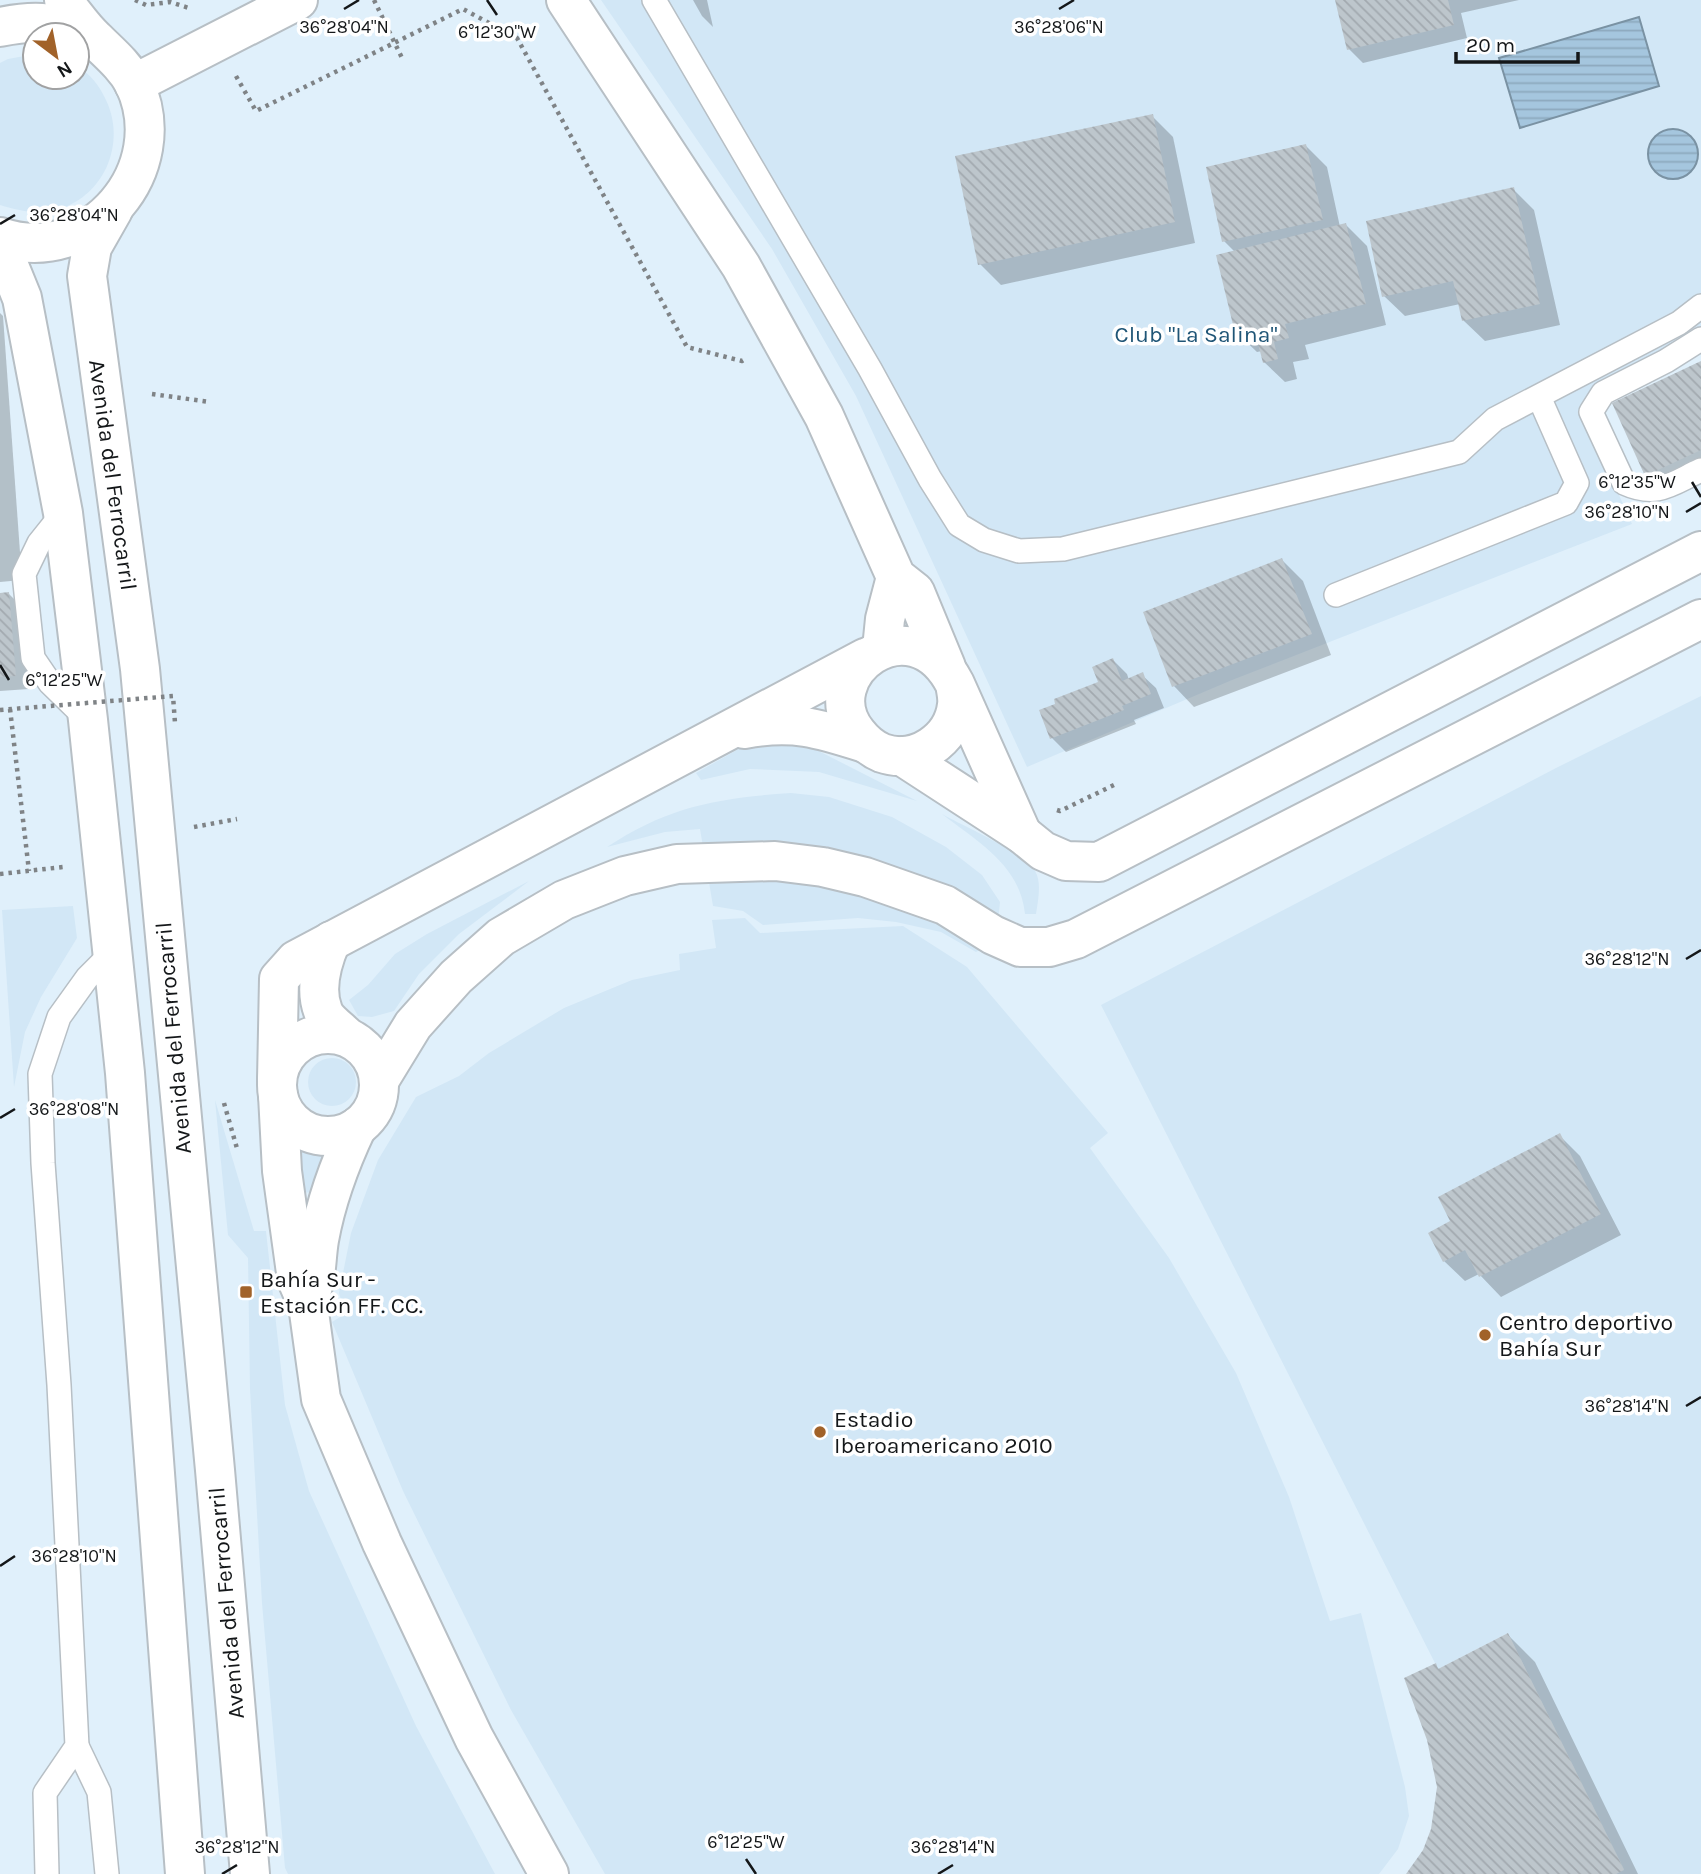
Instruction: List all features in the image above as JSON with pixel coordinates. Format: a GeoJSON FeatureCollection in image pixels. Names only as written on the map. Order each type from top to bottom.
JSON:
{"type":"FeatureCollection","features":[{"type":"Feature","properties":{"kind":"street"},"geometry":{"type":"LineString","coordinates":[[64,0],[93,37]]}},
{"type":"Feature","properties":{"kind":"street"},"geometry":{"type":"LineString","coordinates":[[134,83],[298,0]]}},
{"type":"Feature","properties":{"kind":"street"},"geometry":{"type":"LineString","coordinates":[[566,0],[741,266],[782,338],[824,416],[896,577],[915,592],[1022,834]]}},
{"type":"Feature","properties":{"kind":"street"},"geometry":{"type":"LineString","coordinates":[[0,27],[30,21],[64,25],[93,37]]}},
{"type":"Feature","properties":{"kind":"street","name":"Avenida del Ferrocarril"},"geometry":{"type":"LineString","coordinates":[[93,37],[117,58],[134,83],[144,116],[143,150],[132,183],[92,247],[87,276],[139,669],[215,1470],[250,1874]]}},
{"type":"Feature","properties":{"kind":"street"},"geometry":{"type":"LineString","coordinates":[[0,237],[37,244],[62,239],[85,230],[113,210]]}},
{"type":"Feature","properties":{"kind":"street"},"geometry":{"type":"LineString","coordinates":[[0,251],[5,256],[22,298],[63,513],[88,720],[125,1073],[186,1874]]}},
{"type":"Feature","properties":{"kind":"street"},"geometry":{"type":"LineString","coordinates":[[902,756],[1022,834],[1043,851],[1066,860],[1100,862],[1701,551]]}},
{"type":"Feature","properties":{"kind":"street"},"geometry":{"type":"LineString","coordinates":[[865,743],[853,728],[847,710],[847,691],[853,673],[874,653],[896,577]]}},
{"type":"Feature","properties":{"kind":"street"},"geometry":{"type":"LineString","coordinates":[[380,1079],[413,1025],[456,977],[501,937],[564,900],[625,876],[677,864],[775,862],[823,867],[865,877],[945,905],[993,935],[1020,947],[1049,947],[1076,939],[1701,619]]}},
{"type":"Feature","properties":{"kind":"street"},"geometry":{"type":"LineString","coordinates":[[549,1874],[474,1738],[383,1543],[321,1399],[308,1306],[297,1280],[284,1185],[278,1088],[279,979],[296,960],[331,940],[874,653],[900,645],[917,647],[933,654],[950,675],[957,704],[952,724],[940,741],[923,752],[902,756],[882,753],[865,743],[814,726],[774,723],[728,731]]}},
{"type":"Feature","properties":{"kind":"street"},"geometry":{"type":"LineString","coordinates":[[331,940],[324,957],[318,986],[323,1013],[345,1036]]}},
{"type":"Feature","properties":{"kind":"street"},"geometry":{"type":"LineString","coordinates":[[315,1035],[345,1036],[359,1043],[376,1065],[380,1079],[379,1093],[368,1118],[342,1134],[325,1136],[294,1124],[284,1111],[278,1088],[285,1058],[301,1042],[315,1035]]}},
{"type":"Feature","properties":{"kind":"street"},"geometry":{"type":"LineString","coordinates":[[308,1306],[316,1278],[320,1239],[341,1163],[357,1127]]}},
{"type":"Feature","properties":{"kind":"lane"},"geometry":{"type":"LineString","coordinates":[[654,0],[870,369],[930,479],[959,525],[984,541],[1019,551],[1063,549],[1459,452],[1495,419],[1679,323],[1701,306]]}},
{"type":"Feature","properties":{"kind":"lane"},"geometry":{"type":"LineString","coordinates":[[1701,339],[1666,361],[1603,393],[1591,412],[1624,483],[1638,489],[1657,490],[1701,470]]}},
{"type":"Feature","properties":{"kind":"lane"},"geometry":{"type":"LineString","coordinates":[[1336,595],[1566,503],[1577,484],[1539,397]]}},
{"type":"Feature","properties":{"kind":"lane"},"geometry":{"type":"LineString","coordinates":[[107,1874],[99,1791],[76,1746],[59,1385],[43,1163],[40,1074],[59,1017],[87,978],[112,953]]}},
{"type":"Feature","properties":{"kind":"lane"},"geometry":{"type":"LineString","coordinates":[[47,1874],[45,1793],[76,1746]]}},
{"type":"Feature","properties":{"kind":"path"},"geometry":{"type":"LineString","coordinates":[[135,0],[146,5],[170,2],[199,12],[256,111],[463,9],[517,38],[687,347],[742,361],[782,338]]}},
{"type":"Feature","properties":{"kind":"path"},"geometry":{"type":"LineString","coordinates":[[374,0],[402,58]]}},
{"type":"Feature","properties":{"kind":"path"},"geometry":{"type":"LineString","coordinates":[[152,394],[210,402]]}},
{"type":"Feature","properties":{"kind":"path"},"geometry":{"type":"LineString","coordinates":[[0,710],[173,696],[175,723]]}},
{"type":"Feature","properties":{"kind":"path"},"geometry":{"type":"LineString","coordinates":[[10,709],[29,871]]}},
{"type":"Feature","properties":{"kind":"path"},"geometry":{"type":"LineString","coordinates":[[1047,806],[1060,811],[1114,785]]}},
{"type":"Feature","properties":{"kind":"path"},"geometry":{"type":"LineString","coordinates":[[190,828],[237,819]]}},
{"type":"Feature","properties":{"kind":"shaded area"},"geometry":{"type":"Polygon","coordinates":[[[0,0],[1701,0],[1701,1874],[0,1874],[0,0]]]}},
{"type":"Feature","properties":{"kind":"shaded area"},"geometry":{"type":"Polygon","coordinates":[[[1639,17],[1659,86],[1520,128],[1499,58],[1639,17]]]}},
{"type":"Feature","properties":{"kind":"shaded area"},"geometry":{"type":"Polygon","coordinates":[[[1673,129],[1690,137],[1698,154],[1690,171],[1673,179],[1656,171],[1648,154],[1656,137],[1673,129]]]}},
{"type":"Feature","properties":{"kind":"green space","name":"Club \"La Salina\""},"geometry":{"type":"Polygon","coordinates":[[[601,0],[1701,0],[1701,328],[1584,417],[1632,524],[1232,680],[1027,767],[856,396],[772,249],[601,0]]]}},
{"type":"Feature","properties":{"kind":"green space"},"geometry":{"type":"Polygon","coordinates":[[[21,57],[21,91],[91,91],[91,77],[105,98],[114,133],[107,167],[86,195],[71,205],[40,212],[0,205],[0,63],[21,57]]]}},
{"type":"Feature","properties":{"kind":"green space","name":"Centro deportivo Bahía Sur"},"geometry":{"type":"Polygon","coordinates":[[[1701,696],[1701,1874],[1616,1874],[1624,1869],[1508,1633],[1438,1669],[1101,1005],[1556,768],[1701,696]]]}},
{"type":"Feature","properties":{"kind":"green space"},"geometry":{"type":"Polygon","coordinates":[[[751,742],[805,744],[917,801],[819,772],[750,769],[701,780],[696,773],[751,742]]]}},
{"type":"Feature","properties":{"kind":"green space"},"geometry":{"type":"Polygon","coordinates":[[[791,793],[829,797],[892,817],[946,847],[982,875],[1000,902],[996,942],[976,952],[941,932],[896,922],[858,918],[763,925],[743,911],[713,906],[700,829],[665,832],[607,847],[652,822],[695,806],[791,793]]]}},
{"type":"Feature","properties":{"kind":"green space"},"geometry":{"type":"Polygon","coordinates":[[[942,814],[1028,863],[1035,871],[1038,881],[1036,914],[1025,914],[1015,882],[995,856],[942,814]]]}},
{"type":"Feature","properties":{"kind":"green space"},"geometry":{"type":"Polygon","coordinates":[[[529,881],[459,934],[419,974],[394,1011],[372,1017],[358,1016],[349,1000],[368,985],[395,954],[427,934],[529,881]]]}},
{"type":"Feature","properties":{"kind":"green space"},"geometry":{"type":"Polygon","coordinates":[[[73,906],[77,938],[41,997],[25,1032],[14,1087],[2,910],[73,906]]]}},
{"type":"Feature","properties":{"kind":"green space","name":"Estadio Iberoamericano 2010"},"geometry":{"type":"Polygon","coordinates":[[[745,918],[760,933],[903,926],[967,967],[1108,1133],[1090,1148],[1169,1258],[1236,1373],[1289,1497],[1330,1621],[1361,1613],[1405,1787],[1409,1816],[1398,1849],[1379,1874],[605,1874],[511,1710],[403,1491],[332,1322],[345,1314],[339,1293],[351,1233],[378,1160],[416,1097],[459,1076],[489,1053],[564,1008],[632,980],[680,970],[679,954],[716,948],[712,920],[745,918]]]}},
{"type":"Feature","properties":{"kind":"green space"},"geometry":{"type":"Polygon","coordinates":[[[332,1058],[349,1065],[356,1082],[349,1099],[332,1106],[315,1099],[308,1082],[315,1065],[332,1058]]]}},
{"type":"Feature","properties":{"kind":"green space"},"geometry":{"type":"Polygon","coordinates":[[[215,1100],[254,1231],[266,1231],[285,1405],[309,1491],[416,1726],[495,1874],[288,1874],[285,1868],[262,1603],[250,1389],[248,1258],[228,1235],[215,1100]]]}},
{"type":"Feature","properties":{"kind":"green space"},"geometry":{"type":"Polygon","coordinates":[[[303,1141],[335,1150],[317,1193],[298,1192],[303,1141]]]}},
{"type":"Feature","properties":{"kind":"building"},"geometry":{"type":"Polygon","coordinates":[[[1335,0],[1448,0],[1454,25],[1347,50],[1335,0]]]}},
{"type":"Feature","properties":{"kind":"building"},"geometry":{"type":"Polygon","coordinates":[[[1153,114],[1175,222],[978,265],[955,156],[1153,114]]]}},
{"type":"Feature","properties":{"kind":"building"},"geometry":{"type":"Polygon","coordinates":[[[1306,144],[1323,220],[1222,242],[1206,167],[1306,144]]]}},
{"type":"Feature","properties":{"kind":"building"},"geometry":{"type":"Polygon","coordinates":[[[1514,187],[1540,304],[1462,321],[1453,281],[1382,297],[1366,221],[1514,187]]]}},
{"type":"Feature","properties":{"kind":"building"},"geometry":{"type":"Polygon","coordinates":[[[1346,223],[1366,304],[1285,324],[1289,338],[1274,342],[1278,359],[1263,363],[1254,328],[1235,333],[1216,255],[1346,223]]]}},
{"type":"Feature","properties":{"kind":"building"},"geometry":{"type":"Polygon","coordinates":[[[1701,361],[1701,450],[1645,476],[1612,403],[1701,361]]]}},
{"type":"Feature","properties":{"kind":"building"},"geometry":{"type":"Polygon","coordinates":[[[1282,558],[1312,634],[1172,687],[1143,612],[1282,558]]]}},
{"type":"Feature","properties":{"kind":"building"},"geometry":{"type":"Polygon","coordinates":[[[9,592],[16,676],[0,677],[0,593],[9,592]]]}},
{"type":"Feature","properties":{"kind":"building"},"geometry":{"type":"Polygon","coordinates":[[[1113,658],[1122,681],[1143,672],[1151,694],[1122,706],[1124,710],[1050,739],[1039,710],[1055,704],[1054,699],[1098,682],[1092,667],[1113,658]]]}},
{"type":"Feature","properties":{"kind":"building"},"geometry":{"type":"Polygon","coordinates":[[[1560,1133],[1601,1214],[1479,1277],[1465,1250],[1443,1262],[1428,1233],[1450,1221],[1438,1197],[1560,1133]]]}},
{"type":"Feature","properties":{"kind":"building"},"geometry":{"type":"Polygon","coordinates":[[[1508,1633],[1624,1870],[1616,1874],[1406,1874],[1423,1850],[1431,1829],[1437,1787],[1427,1740],[1404,1678],[1436,1663],[1438,1669],[1508,1633]]]}},
{"type":"Feature","properties":{"kind":"place","name":"Bahía Sur - Estación FF. CC."},"geometry":{"type":"Point","coordinates":[246,1292]}},
{"type":"Feature","properties":{"kind":"place","name":"Centro deportivo Bahía Sur"},"geometry":{"type":"Point","coordinates":[1485,1335]}},
{"type":"Feature","properties":{"kind":"place","name":"Estadio Iberoamericano 2010"},"geometry":{"type":"Point","coordinates":[820,1432]}}]}
